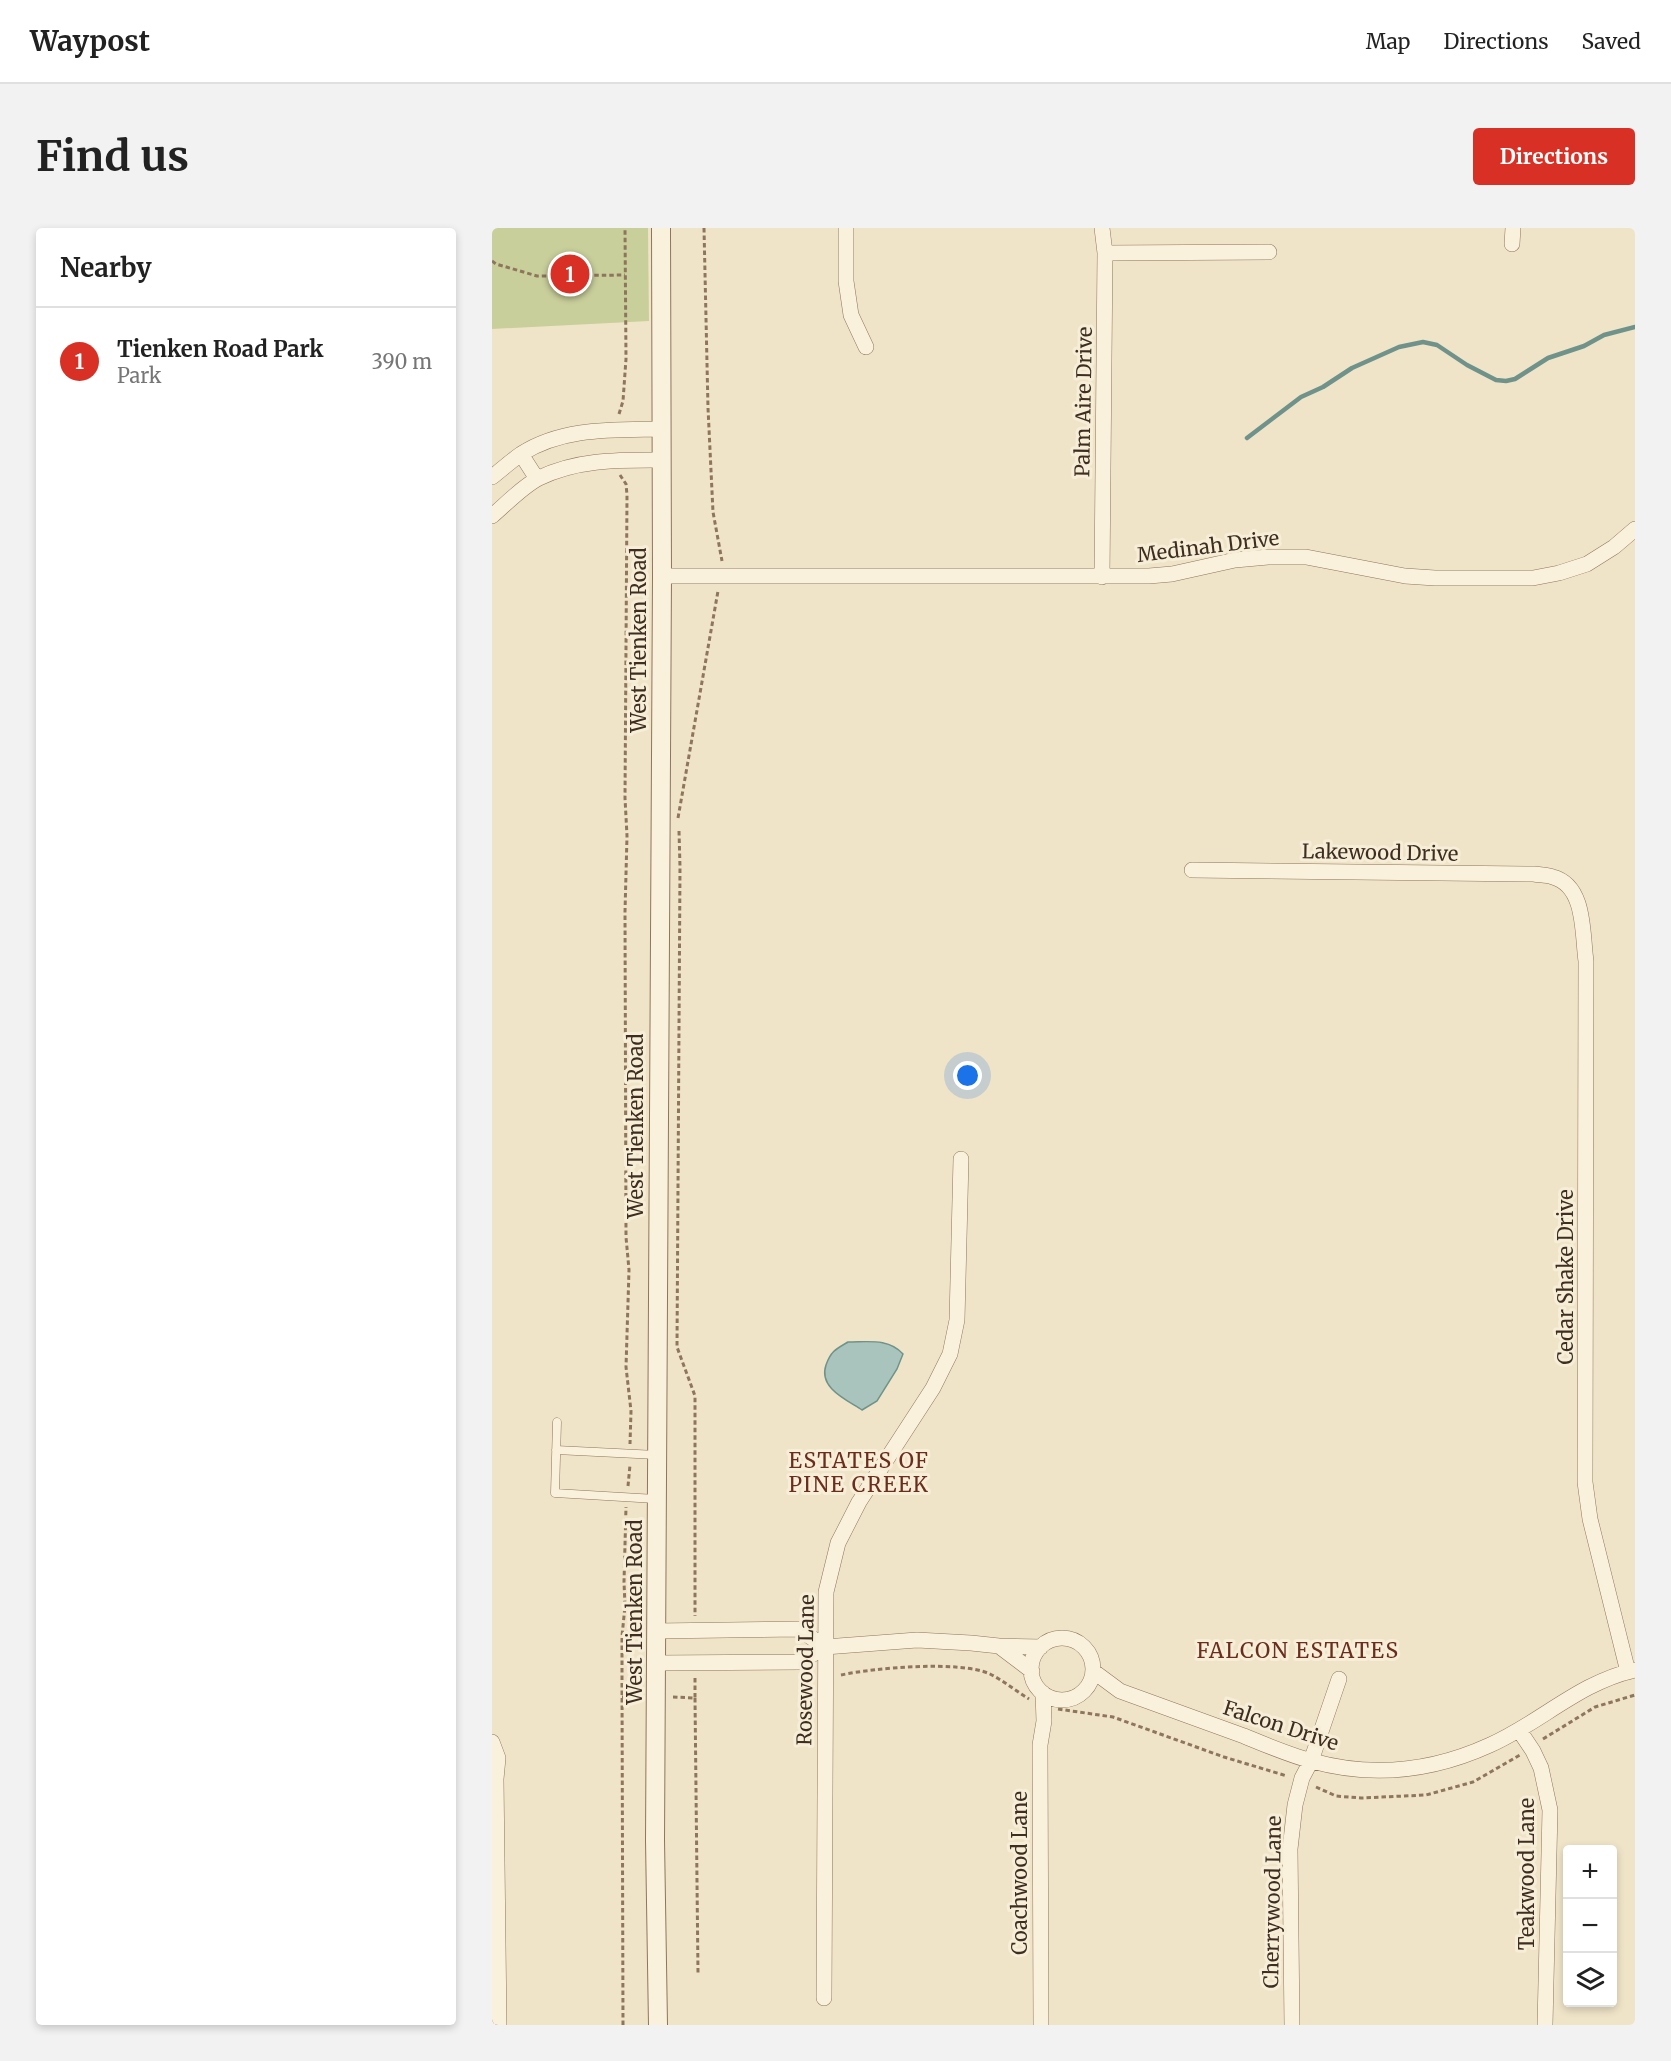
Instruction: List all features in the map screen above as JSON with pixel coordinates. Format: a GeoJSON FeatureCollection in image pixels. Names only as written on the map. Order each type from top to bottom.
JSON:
{"type":"FeatureCollection","features":[{"type":"Feature","properties":{"kind":"street","name":"West Tienken Road"},"geometry":{"type":"LineString","coordinates":[[657,2025],[655,1840],[662,576],[661,228]]}},
{"type":"Feature","properties":{"kind":"street"},"geometry":{"type":"LineString","coordinates":[[846,228],[846,281],[851,315],[866,347]]}},
{"type":"Feature","properties":{"kind":"street","name":"Palm Aire Drive"},"geometry":{"type":"LineString","coordinates":[[1102,228],[1105,253],[1102,577]]}},
{"type":"Feature","properties":{"kind":"street"},"geometry":{"type":"LineString","coordinates":[[1512,244],[1513,228]]}},
{"type":"Feature","properties":{"kind":"street"},"geometry":{"type":"LineString","coordinates":[[1105,253],[1269,252]]}},
{"type":"Feature","properties":{"kind":"street"},"geometry":{"type":"LineString","coordinates":[[492,477],[521,454],[557,437],[592,430],[661,429]]}},
{"type":"Feature","properties":{"kind":"street"},"geometry":{"type":"LineString","coordinates":[[521,454],[537,479]]}},
{"type":"Feature","properties":{"kind":"street"},"geometry":{"type":"LineString","coordinates":[[492,516],[537,479],[563,469],[600,460],[661,460]]}},
{"type":"Feature","properties":{"kind":"street","name":"Medinah Drive"},"geometry":{"type":"LineString","coordinates":[[662,576],[1102,577],[1172,574],[1235,560],[1278,556],[1333,561],[1405,576],[1533,578],[1587,564],[1614,547],[1635,529]]}},
{"type":"Feature","properties":{"kind":"street","name":"Lakewood Drive"},"geometry":{"type":"LineString","coordinates":[[1192,870],[1534,874],[1555,877],[1564,883]]}},
{"type":"Feature","properties":{"kind":"street","name":"Cedar Shake Drive"},"geometry":{"type":"LineString","coordinates":[[1564,883],[1572,888],[1579,906],[1586,961],[1585,1482],[1590,1519],[1632,1671]]}},
{"type":"Feature","properties":{"kind":"street","name":"Rosewood Lane"},"geometry":{"type":"LineString","coordinates":[[824,1998],[826,1592],[838,1543],[859,1502],[933,1388],[950,1354],[957,1320],[961,1160]]}},
{"type":"Feature","properties":{"kind":"street"},"geometry":{"type":"LineString","coordinates":[[656,1631],[799,1629],[825,1647]]}},
{"type":"Feature","properties":{"kind":"street"},"geometry":{"type":"LineString","coordinates":[[1060,1638],[1071,1639],[1088,1651],[1093,1671],[1089,1685],[1084,1691],[1078,1696],[1063,1700],[1037,1697],[1037,1687],[1032,1671],[1036,1654],[1041,1647],[1060,1638]]}},
{"type":"Feature","properties":{"kind":"street"},"geometry":{"type":"LineString","coordinates":[[656,1663],[800,1662],[825,1647],[917,1640],[1041,1647]]}},
{"type":"Feature","properties":{"kind":"street"},"geometry":{"type":"LineString","coordinates":[[999,1646],[1032,1671]]}},
{"type":"Feature","properties":{"kind":"street","name":"Falcon Drive"},"geometry":{"type":"LineString","coordinates":[[1093,1671],[1119,1691],[1311,1761],[1359,1770],[1414,1769],[1465,1756],[1492,1745],[1519,1730],[1557,1704],[1632,1671]]}},
{"type":"Feature","properties":{"kind":"street","name":"Cherrywood Lane"},"geometry":{"type":"LineString","coordinates":[[1292,2025],[1290,1848],[1295,1805],[1302,1778],[1311,1761],[1339,1679]]}},
{"type":"Feature","properties":{"kind":"street","name":"Falcon Drive"},"geometry":{"type":"LineString","coordinates":[[1084,1691],[1119,1691]]}},
{"type":"Feature","properties":{"kind":"street","name":"Coachwood Lane"},"geometry":{"type":"LineString","coordinates":[[1037,1697],[1044,1721],[1040,1745],[1041,2025]]}},
{"type":"Feature","properties":{"kind":"street"},"geometry":{"type":"LineString","coordinates":[[1044,1721],[1063,1700]]}},
{"type":"Feature","properties":{"kind":"street","name":"Teakwood Lane"},"geometry":{"type":"LineString","coordinates":[[1519,1730],[1541,1768],[1550,1810],[1545,2025]]}},
{"type":"Feature","properties":{"kind":"street"},"geometry":{"type":"LineString","coordinates":[[492,1742],[498,1758],[496,1779],[499,2025]]}},
{"type":"Feature","properties":{"kind":"lane"},"geometry":{"type":"LineString","coordinates":[[557,1422],[555,1493],[657,1499]]}},
{"type":"Feature","properties":{"kind":"lane"},"geometry":{"type":"LineString","coordinates":[[556,1450],[657,1455]]}},
{"type":"Feature","properties":{"kind":"path"},"geometry":{"type":"LineString","coordinates":[[618,430],[617,420],[623,401],[626,359],[625,228]]}},
{"type":"Feature","properties":{"kind":"path"},"geometry":{"type":"LineString","coordinates":[[695,1631],[695,1396],[677,1347],[680,867],[678,817],[688,771],[723,559],[713,513],[704,228]]}},
{"type":"Feature","properties":{"kind":"path"},"geometry":{"type":"LineString","coordinates":[[492,261],[537,276],[626,275]]}},
{"type":"Feature","properties":{"kind":"path"},"geometry":{"type":"LineString","coordinates":[[619,460],[620,475],[626,484],[627,495],[625,912],[626,1237],[629,1269],[626,1367],[631,1411],[624,1582],[626,1606],[622,1636],[623,2025]]}},
{"type":"Feature","properties":{"kind":"path"},"geometry":{"type":"LineString","coordinates":[[695,1663],[698,1973]]}},
{"type":"Feature","properties":{"kind":"path"},"geometry":{"type":"LineString","coordinates":[[825,1676],[878,1669],[967,1668],[990,1674],[1037,1697]]}},
{"type":"Feature","properties":{"kind":"path"},"geometry":{"type":"LineString","coordinates":[[656,1696],[695,1698]]}},
{"type":"Feature","properties":{"kind":"green space"},"geometry":{"type":"Polygon","coordinates":[[[492,228],[648,228],[649,321],[492,329],[492,228]]]}},
{"type":"Feature","properties":{"kind":"water"},"geometry":{"type":"Polygon","coordinates":[[[848,1342],[885,1343],[903,1354],[897,1369],[877,1401],[862,1410],[835,1392],[826,1380],[826,1365],[832,1353],[848,1342]]]}},
{"type":"Feature","properties":{"kind":"waterway"},"geometry":{"type":"LineString","coordinates":[[1247,438],[1301,397],[1323,387],[1352,368],[1399,347],[1423,342],[1437,345],[1467,365],[1496,380],[1506,381],[1515,379],[1548,358],[1584,346],[1604,335],[1635,327]]}},
{"type":"Feature","properties":{"kind":"place","name":"Tienken Road Park"},"geometry":{"type":"Point","coordinates":[570,274]}},
{"type":"Feature","properties":{"kind":"district","name":"ESTATES OF PINE CREEK"},"geometry":{"type":"Point","coordinates":[859,1472]}},
{"type":"Feature","properties":{"kind":"district","name":"FALCON ESTATES"},"geometry":{"type":"Point","coordinates":[1298,1650]}}]}
